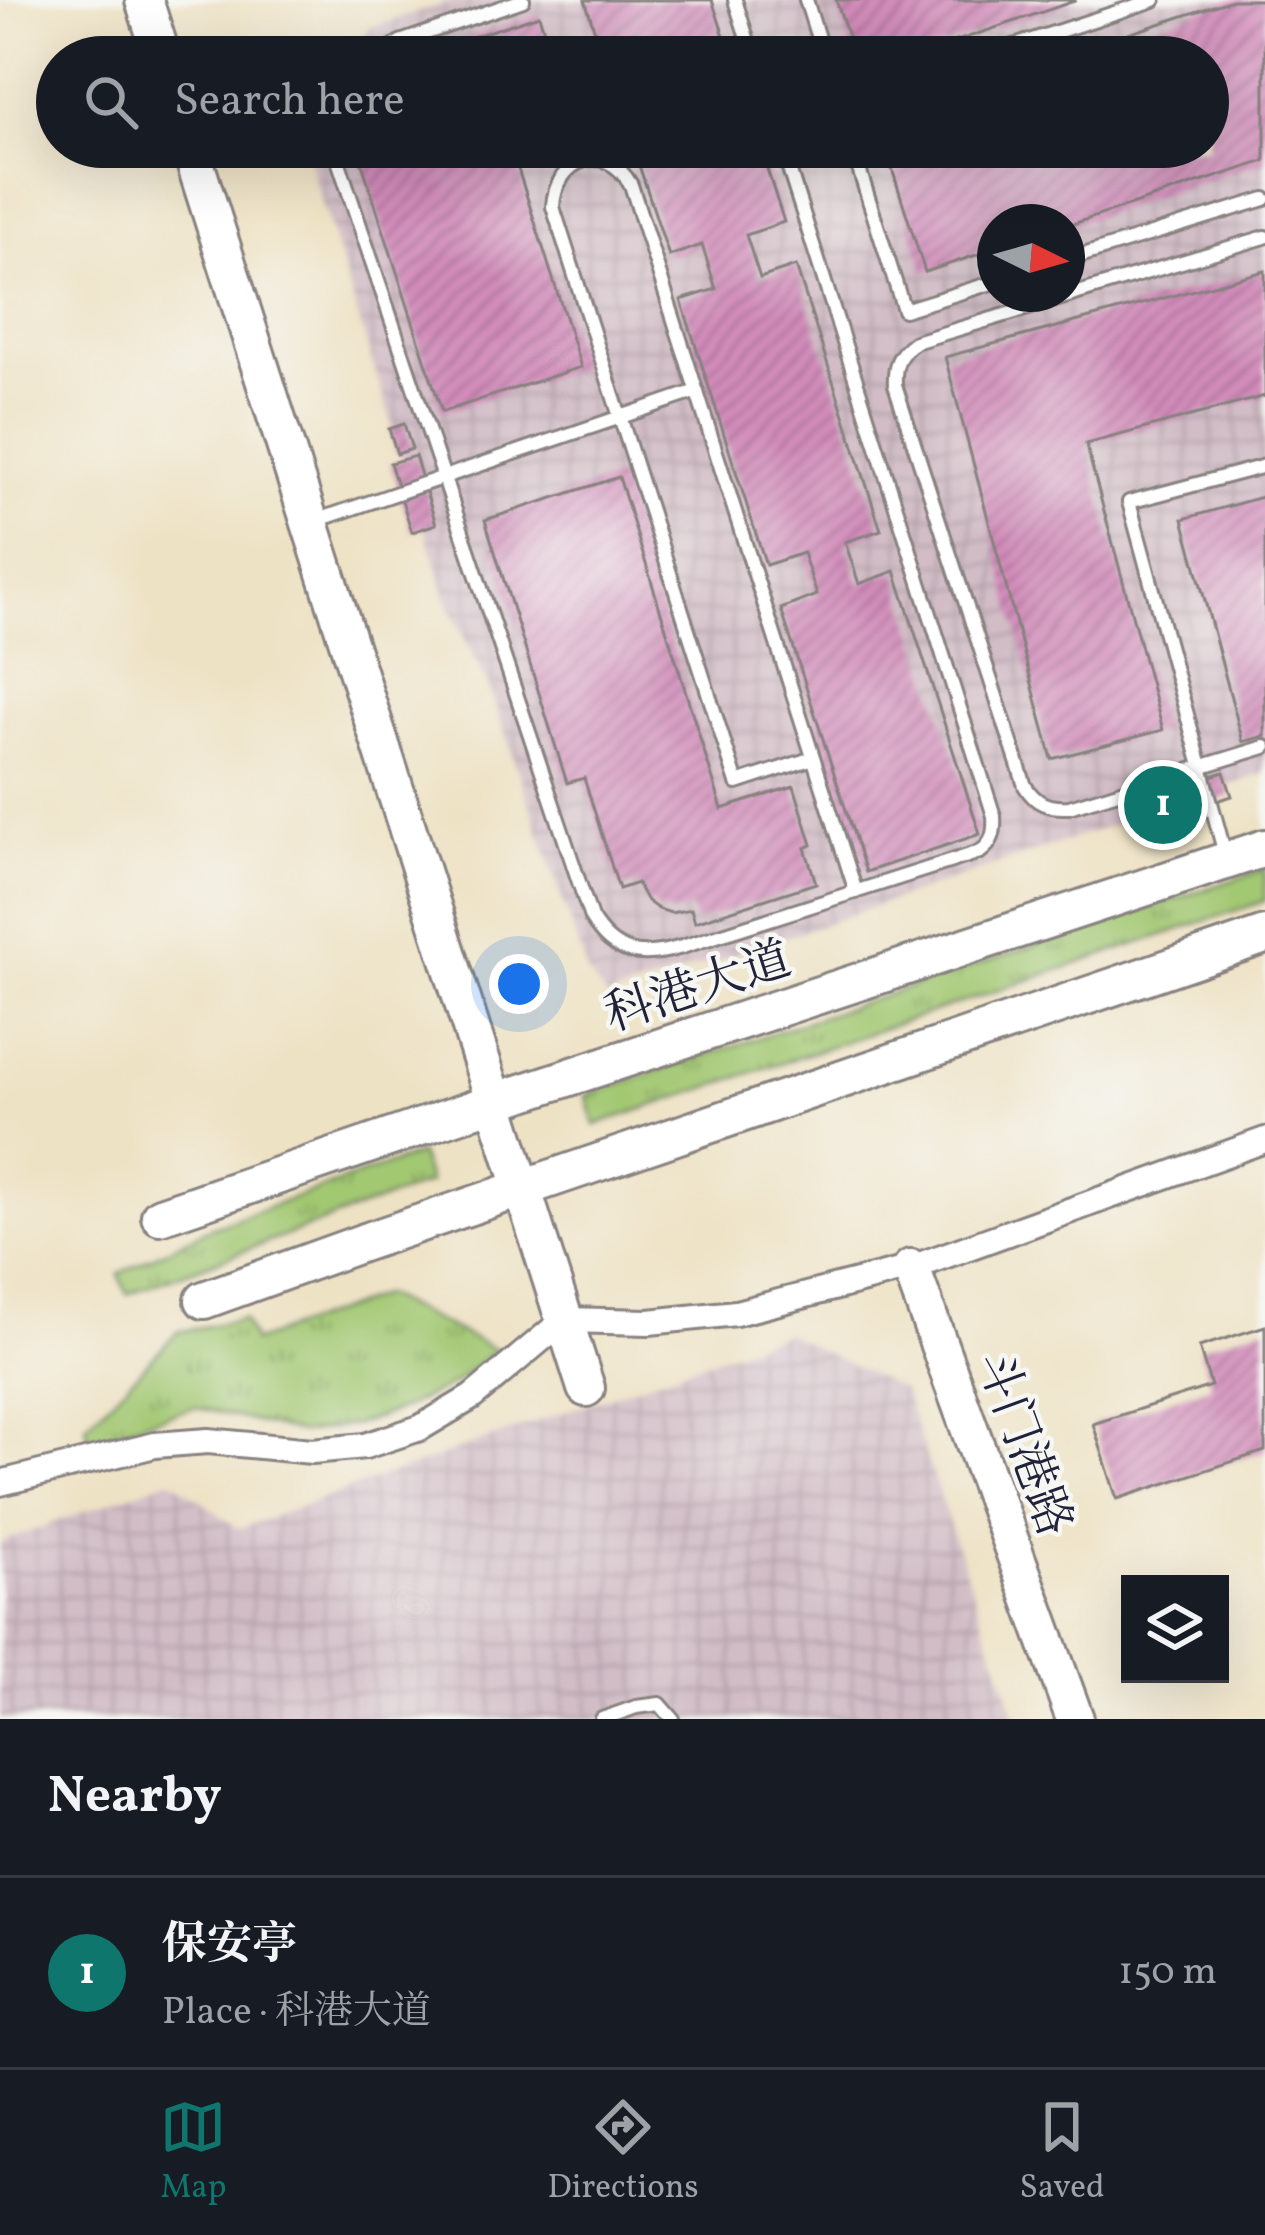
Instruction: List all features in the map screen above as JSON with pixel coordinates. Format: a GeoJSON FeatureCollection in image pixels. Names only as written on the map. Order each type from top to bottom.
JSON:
{"type":"FeatureCollection","features":[{"type":"Feature","properties":{"kind":"street"},"geometry":{"type":"LineString","coordinates":[[144,0],[155,36]]}},
{"type":"Feature","properties":{"kind":"street"},"geometry":{"type":"LineString","coordinates":[[197,168],[586,1388]]}},
{"type":"Feature","properties":{"kind":"street","name":"科港大道"},"geometry":{"type":"LineString","coordinates":[[160,1216],[1265,848]]}},
{"type":"Feature","properties":{"kind":"street"},"geometry":{"type":"LineString","coordinates":[[204,1300],[1265,935]]}},
{"type":"Feature","properties":{"kind":"street"},"geometry":{"type":"LineString","coordinates":[[0,1483],[155,1445],[208,1441],[312,1451],[365,1446],[420,1428],[472,1397],[564,1320],[650,1322],[736,1313],[911,1268],[1265,1140]]}},
{"type":"Feature","properties":{"kind":"street","name":"斗门港路"},"geometry":{"type":"LineString","coordinates":[[911,1268],[1075,1719]]}},
{"type":"Feature","properties":{"kind":"lane"},"geometry":{"type":"LineString","coordinates":[[418,36],[523,0]]}},
{"type":"Feature","properties":{"kind":"lane"},"geometry":{"type":"LineString","coordinates":[[735,0],[746,36]]}},
{"type":"Feature","properties":{"kind":"lane"},"geometry":{"type":"LineString","coordinates":[[806,0],[817,36]]}},
{"type":"Feature","properties":{"kind":"lane"},"geometry":{"type":"LineString","coordinates":[[1044,36],[1154,0]]}},
{"type":"Feature","properties":{"kind":"lane"},"geometry":{"type":"LineString","coordinates":[[341,168],[585,904],[608,941],[634,952],[665,952],[856,892],[980,852],[993,838],[994,816],[789,168]]}},
{"type":"Feature","properties":{"kind":"lane"},"geometry":{"type":"LineString","coordinates":[[569,168],[554,192],[553,207],[737,783],[814,758]]}},
{"type":"Feature","properties":{"kind":"lane"},"geometry":{"type":"LineString","coordinates":[[618,168],[631,184],[856,892]]}},
{"type":"Feature","properties":{"kind":"lane"},"geometry":{"type":"LineString","coordinates":[[859,168],[904,310],[977,288]]}},
{"type":"Feature","properties":{"kind":"lane"},"geometry":{"type":"LineString","coordinates":[[1085,254],[1265,199]]}},
{"type":"Feature","properties":{"kind":"lane"},"geometry":{"type":"LineString","coordinates":[[1265,236],[915,342],[904,350],[894,372],[1024,786],[1032,797],[1043,806],[1069,807],[1265,747]]}},
{"type":"Feature","properties":{"kind":"lane"},"geometry":{"type":"LineString","coordinates":[[310,523],[697,391]]}},
{"type":"Feature","properties":{"kind":"lane"},"geometry":{"type":"LineString","coordinates":[[1227,861],[1129,502],[1265,466]]}},
{"type":"Feature","properties":{"kind":"lane"},"geometry":{"type":"LineString","coordinates":[[602,1719],[660,1704],[674,1719]]}},
{"type":"Feature","properties":{"kind":"shaded area"},"geometry":{"type":"Polygon","coordinates":[[[455,0],[1265,0],[1265,773],[607,998],[588,974],[489,686],[451,611],[311,168],[1229,168],[1229,36],[364,36],[367,29],[455,0]]]}},
{"type":"Feature","properties":{"kind":"shaded area"},"geometry":{"type":"Polygon","coordinates":[[[785,1333],[903,1390],[1017,1719],[0,1719],[0,1543],[168,1480],[238,1529],[785,1333]]]}},
{"type":"Feature","properties":{"kind":"green space"},"geometry":{"type":"Polygon","coordinates":[[[1265,869],[1265,901],[595,1125],[586,1095],[1265,869]]]}},
{"type":"Feature","properties":{"kind":"green space"},"geometry":{"type":"Polygon","coordinates":[[[419,1154],[429,1183],[127,1294],[119,1274],[210,1228],[419,1154]]]}},
{"type":"Feature","properties":{"kind":"green space"},"geometry":{"type":"Polygon","coordinates":[[[383,1295],[496,1350],[453,1384],[354,1425],[301,1433],[195,1407],[90,1445],[86,1425],[178,1332],[243,1319],[253,1342],[383,1295]]]}},
{"type":"Feature","properties":{"kind":"building"},"geometry":{"type":"Polygon","coordinates":[[[585,0],[712,0],[724,36],[593,36],[585,0]]]}},
{"type":"Feature","properties":{"kind":"building"},"geometry":{"type":"Polygon","coordinates":[[[836,0],[1075,0],[971,36],[848,36],[836,0]]]}},
{"type":"Feature","properties":{"kind":"building"},"geometry":{"type":"Polygon","coordinates":[[[1232,0],[1265,0],[1265,161],[1085,220],[1085,204],[977,204],[977,255],[925,272],[892,168],[1229,168],[1229,36],[1122,36],[1232,0]]]}},
{"type":"Feature","properties":{"kind":"building"},"geometry":{"type":"Polygon","coordinates":[[[539,15],[546,36],[476,36],[539,15]]]}},
{"type":"Feature","properties":{"kind":"building"},"geometry":{"type":"Polygon","coordinates":[[[364,168],[518,168],[581,367],[442,412],[364,168]]]}},
{"type":"Feature","properties":{"kind":"building"},"geometry":{"type":"Polygon","coordinates":[[[640,168],[767,168],[784,222],[746,235],[760,278],[796,266],[881,530],[845,542],[859,584],[895,571],[980,834],[866,872],[781,609],[817,595],[803,553],[766,565],[681,300],[716,289],[702,245],[669,256],[640,168]]]}},
{"type":"Feature","properties":{"kind":"building"},"geometry":{"type":"Polygon","coordinates":[[[1265,271],[1265,396],[1086,444],[1163,730],[1052,759],[945,357],[1265,271]]]}},
{"type":"Feature","properties":{"kind":"building"},"geometry":{"type":"Polygon","coordinates":[[[404,424],[412,449],[397,454],[389,429],[404,424]]]}},
{"type":"Feature","properties":{"kind":"building"},"geometry":{"type":"Polygon","coordinates":[[[415,456],[436,524],[412,532],[390,463],[415,456]]]}},
{"type":"Feature","properties":{"kind":"building"},"geometry":{"type":"Polygon","coordinates":[[[619,477],[722,809],[794,786],[812,845],[805,848],[816,883],[695,922],[691,909],[671,913],[658,909],[637,883],[619,889],[584,778],[567,783],[485,520],[619,477]]]}},
{"type":"Feature","properties":{"kind":"building"},"geometry":{"type":"Polygon","coordinates":[[[1265,496],[1265,736],[1243,742],[1183,519],[1265,496]]]}},
{"type":"Feature","properties":{"kind":"building"},"geometry":{"type":"Polygon","coordinates":[[[1224,772],[1232,796],[1144,825],[1136,801],[1224,772]]]}},
{"type":"Feature","properties":{"kind":"building"},"geometry":{"type":"Polygon","coordinates":[[[1265,1326],[1265,1451],[1117,1499],[1093,1424],[1211,1386],[1199,1347],[1265,1326]]]}},
{"type":"Feature","properties":{"kind":"place","name":"保安亭"},"geometry":{"type":"Point","coordinates":[1163,805]}}]}
